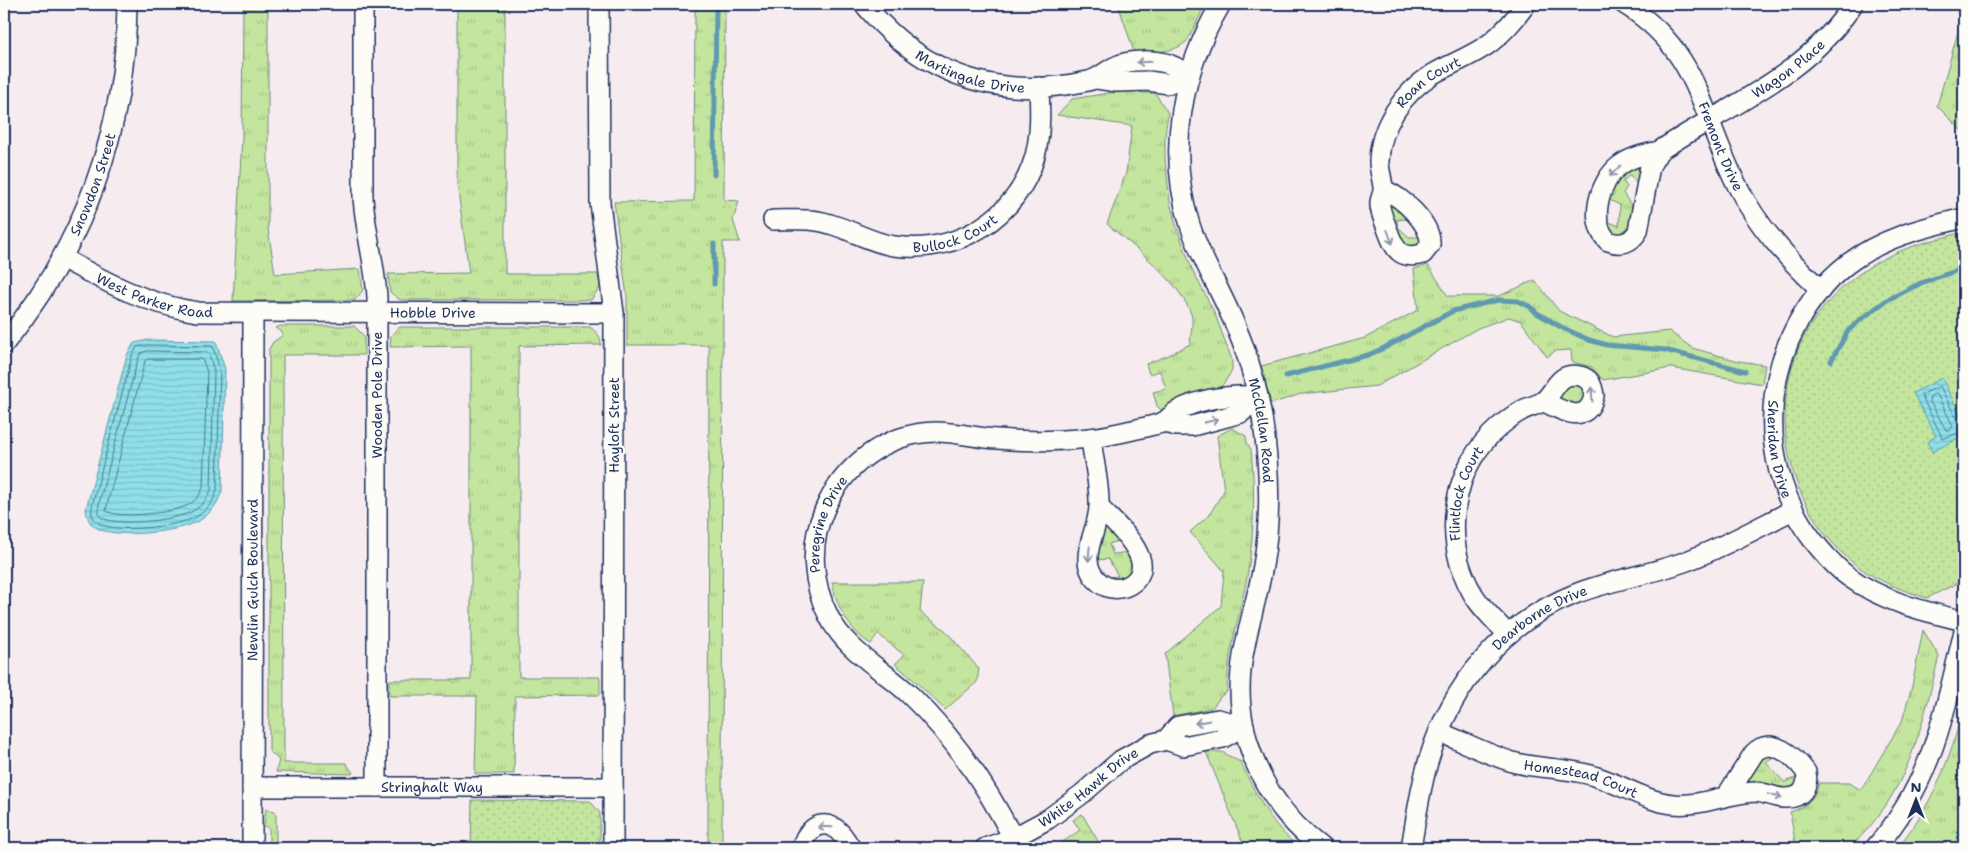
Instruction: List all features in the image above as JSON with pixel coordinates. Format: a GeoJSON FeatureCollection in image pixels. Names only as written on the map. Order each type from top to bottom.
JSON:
{"type":"FeatureCollection","features":[{"type":"Feature","properties":{"kind":"street","name":"Snowdon Street"},"geometry":{"type":"LineString","coordinates":[[4,344],[39,296],[62,258],[90,198],[111,135],[124,58],[127,4]]}},
{"type":"Feature","properties":{"kind":"street","name":"Wooden Pole Drive"},"geometry":{"type":"LineString","coordinates":[[363,4],[363,202],[374,263],[378,312],[377,787]]}},
{"type":"Feature","properties":{"kind":"street","name":"Hayloft Street"},"geometry":{"type":"LineString","coordinates":[[599,4],[600,203],[614,312],[613,848]]}},
{"type":"Feature","properties":{"kind":"street","name":"Martingale Drive"},"geometry":{"type":"LineString","coordinates":[[864,4],[899,41],[923,58],[980,82],[1008,86],[1039,87],[1074,84],[1098,79],[1114,66],[1131,62],[1153,61],[1175,66],[1188,77]]}},
{"type":"Feature","properties":{"kind":"street","name":"McClellan Road"},"geometry":{"type":"LineString","coordinates":[[1221,4],[1205,34],[1188,77],[1182,106],[1179,145],[1184,204],[1203,259],[1228,307],[1245,350],[1258,396],[1267,458],[1268,513],[1262,571],[1240,664],[1240,700],[1244,726],[1255,762],[1269,790],[1289,817],[1322,848]]}},
{"type":"Feature","properties":{"kind":"street","name":"Roan Court"},"geometry":{"type":"LineString","coordinates":[[1384,190],[1379,162],[1380,149],[1389,123],[1404,99],[1419,83],[1492,42],[1517,17],[1526,4]]}},
{"type":"Feature","properties":{"kind":"street","name":"Fremont Drive"},"geometry":{"type":"LineString","coordinates":[[1624,4],[1654,25],[1674,48],[1696,84],[1728,167],[1752,211],[1777,246],[1821,290]]}},
{"type":"Feature","properties":{"kind":"street","name":"Wagon Place"},"geometry":{"type":"LineString","coordinates":[[1659,151],[1650,166],[1638,231],[1634,238],[1630,242],[1622,244],[1608,240],[1601,230],[1598,214],[1599,199],[1606,180],[1618,167],[1635,157],[1659,151],[1782,76],[1805,59],[1835,30],[1853,4]]}},
{"type":"Feature","properties":{"kind":"street","name":"Bullock Court"},"geometry":{"type":"LineString","coordinates":[[773,220],[823,222],[877,242],[910,248],[941,245],[969,235],[992,221],[1007,207],[1019,191],[1031,168],[1040,127],[1039,87]]}},
{"type":"Feature","properties":{"kind":"street","name":"Sheridan Drive"},"geometry":{"type":"LineString","coordinates":[[1964,218],[1917,230],[1884,242],[1845,266],[1821,290],[1806,309],[1787,344],[1778,371],[1773,395],[1772,423],[1775,458],[1781,482],[1808,534],[1828,558],[1859,583],[1896,603],[1964,621]]}},
{"type":"Feature","properties":{"kind":"street","name":"West Parker Road"},"geometry":{"type":"LineString","coordinates":[[62,258],[121,290],[156,303],[198,312],[253,313]]}},
{"type":"Feature","properties":{"kind":"street","name":"Hobble Drive"},"geometry":{"type":"LineString","coordinates":[[253,313],[614,312]]}},
{"type":"Feature","properties":{"kind":"street","name":"Newlin Gulch Boulevard"},"geometry":{"type":"LineString","coordinates":[[252,848],[253,313]]}},
{"type":"Feature","properties":{"kind":"street","name":"Peregrine Drive"},"geometry":{"type":"LineString","coordinates":[[1013,838],[987,790],[949,737],[908,693],[853,650],[838,633],[818,591],[815,568],[816,540],[827,504],[847,473],[864,457],[874,450],[914,435],[938,432],[1026,441],[1091,438],[1122,433],[1164,422],[1180,410],[1209,400],[1227,396],[1258,396]]}},
{"type":"Feature","properties":{"kind":"street","name":"Flintlock Court"},"geometry":{"type":"LineString","coordinates":[[1508,634],[1480,605],[1461,568],[1454,534],[1457,500],[1465,472],[1480,446],[1510,418],[1543,401]]}},
{"type":"Feature","properties":{"kind":"street"},"geometry":{"type":"LineString","coordinates":[[1091,438],[1099,507]]}},
{"type":"Feature","properties":{"kind":"street","name":"Dearborne Drive"},"geometry":{"type":"LineString","coordinates":[[1411,848],[1426,769],[1448,710],[1467,680],[1508,634],[1536,614],[1573,595],[1603,584],[1655,572],[1686,562],[1794,510]]}},
{"type":"Feature","properties":{"kind":"street"},"geometry":{"type":"LineString","coordinates":[[1875,848],[1901,815],[1922,778],[1938,734],[1964,631]]}},
{"type":"Feature","properties":{"kind":"street","name":"White Hawk Drive"},"geometry":{"type":"LineString","coordinates":[[985,848],[1013,838],[1033,828],[1065,807],[1121,760],[1150,744],[1166,740],[1178,726],[1218,719],[1244,726]]}},
{"type":"Feature","properties":{"kind":"street","name":"Homestead Court"},"geometry":{"type":"LineString","coordinates":[[1439,732],[1516,762],[1578,771],[1612,781],[1660,801],[1673,804],[1699,803],[1727,796]]}},
{"type":"Feature","properties":{"kind":"street","name":"Stringhalt Way"},"geometry":{"type":"LineString","coordinates":[[252,787],[613,787]]}},
{"type":"Feature","properties":{"kind":"street"},"geometry":{"type":"LineString","coordinates":[[802,848],[808,832],[813,828],[826,825],[840,832],[851,848]]}},
{"type":"Feature","properties":{"kind":"green space"},"geometry":{"type":"Polygon","coordinates":[[[243,4],[267,4],[268,7],[268,228],[275,274],[360,269],[363,290],[355,300],[233,301],[242,136],[243,4]]]}},
{"type":"Feature","properties":{"kind":"green space"},"geometry":{"type":"Polygon","coordinates":[[[457,4],[505,4],[505,274],[598,274],[600,287],[591,300],[400,300],[390,292],[388,274],[469,273],[457,183],[457,4]]]}},
{"type":"Feature","properties":{"kind":"green space"},"geometry":{"type":"Polygon","coordinates":[[[695,4],[725,4],[724,200],[739,201],[733,220],[740,242],[723,242],[722,848],[708,848],[709,345],[627,345],[627,297],[614,202],[694,201],[695,4]]]}},
{"type":"Feature","properties":{"kind":"green space"},"geometry":{"type":"Polygon","coordinates":[[[1118,4],[1206,4],[1191,34],[1181,46],[1162,52],[1134,52],[1118,4]]]}},
{"type":"Feature","properties":{"kind":"green space"},"geometry":{"type":"Polygon","coordinates":[[[1960,4],[1964,4],[1964,133],[1937,106],[1961,21],[1960,4]]]}},
{"type":"Feature","properties":{"kind":"green space"},"geometry":{"type":"Polygon","coordinates":[[[1134,89],[1142,93],[1155,93],[1168,113],[1165,159],[1170,202],[1192,269],[1215,314],[1232,360],[1232,371],[1219,390],[1180,400],[1161,410],[1157,406],[1153,392],[1166,389],[1160,371],[1149,374],[1146,364],[1190,344],[1192,317],[1177,289],[1155,265],[1107,224],[1126,173],[1132,126],[1057,115],[1072,99],[1134,89]]]}},
{"type":"Feature","properties":{"kind":"green space"},"geometry":{"type":"Polygon","coordinates":[[[1640,165],[1641,169],[1637,184],[1630,175],[1623,181],[1627,187],[1623,193],[1634,210],[1631,232],[1615,236],[1609,229],[1607,221],[1619,226],[1620,205],[1607,199],[1609,193],[1615,182],[1624,173],[1640,165]]]}},
{"type":"Feature","properties":{"kind":"green space"},"geometry":{"type":"Polygon","coordinates":[[[1392,205],[1400,210],[1408,219],[1397,220],[1397,226],[1409,237],[1423,237],[1422,242],[1415,248],[1401,244],[1390,212],[1389,207],[1392,205]]]}},
{"type":"Feature","properties":{"kind":"green space"},"geometry":{"type":"Polygon","coordinates":[[[1964,232],[1964,572],[1960,582],[1927,598],[1891,585],[1858,567],[1839,550],[1816,521],[1799,488],[1789,454],[1785,418],[1788,382],[1799,348],[1817,316],[1842,288],[1871,266],[1899,251],[1964,232]]]}},
{"type":"Feature","properties":{"kind":"green space"},"geometry":{"type":"Polygon","coordinates":[[[1428,265],[1448,296],[1499,296],[1535,280],[1559,311],[1613,337],[1669,331],[1692,348],[1739,361],[1765,365],[1762,384],[1671,368],[1603,380],[1592,367],[1572,362],[1571,350],[1555,351],[1547,357],[1521,321],[1509,317],[1478,328],[1377,386],[1301,394],[1271,404],[1261,366],[1365,338],[1418,310],[1414,269],[1428,265]]]}},
{"type":"Feature","properties":{"kind":"green space"},"geometry":{"type":"Polygon","coordinates":[[[280,326],[354,326],[364,336],[364,355],[283,355],[284,763],[346,763],[353,773],[351,774],[276,772],[279,760],[269,751],[269,349],[273,342],[282,336],[282,332],[276,328],[280,326]]]}},
{"type":"Feature","properties":{"kind":"green space"},"geometry":{"type":"Polygon","coordinates":[[[400,327],[590,327],[598,334],[600,339],[601,345],[519,346],[519,677],[600,677],[600,695],[515,696],[514,774],[475,774],[477,696],[389,696],[389,680],[471,680],[471,346],[390,347],[391,335],[400,327]]]}},
{"type":"Feature","properties":{"kind":"green space"},"geometry":{"type":"Polygon","coordinates":[[[1578,383],[1585,394],[1578,406],[1557,400],[1569,384],[1578,383]]]}},
{"type":"Feature","properties":{"kind":"green space"},"geometry":{"type":"Polygon","coordinates":[[[1232,428],[1246,436],[1247,443],[1251,449],[1254,504],[1250,560],[1230,655],[1227,692],[1221,696],[1212,708],[1173,716],[1165,654],[1221,606],[1224,571],[1190,532],[1209,515],[1224,491],[1217,436],[1232,428]]]}},
{"type":"Feature","properties":{"kind":"green space"},"geometry":{"type":"Polygon","coordinates":[[[1104,526],[1107,527],[1118,541],[1109,544],[1113,554],[1130,553],[1134,566],[1127,578],[1115,580],[1109,577],[1118,576],[1108,559],[1096,560],[1104,526]]]}},
{"type":"Feature","properties":{"kind":"green space"},"geometry":{"type":"Polygon","coordinates":[[[832,582],[923,582],[920,612],[945,630],[979,669],[977,682],[945,710],[895,664],[904,655],[878,634],[871,644],[857,633],[845,618],[832,582]]]}},
{"type":"Feature","properties":{"kind":"green space"},"geometry":{"type":"Polygon","coordinates":[[[1923,630],[1939,656],[1926,710],[1899,783],[1869,828],[1849,848],[1796,848],[1790,812],[1801,808],[1809,802],[1815,794],[1819,783],[1849,783],[1861,790],[1902,721],[1912,686],[1923,630]]]}},
{"type":"Feature","properties":{"kind":"green space"},"geometry":{"type":"Polygon","coordinates":[[[1964,706],[1964,848],[1897,848],[1931,798],[1946,764],[1964,706]]]}},
{"type":"Feature","properties":{"kind":"green space"},"geometry":{"type":"Polygon","coordinates":[[[1206,752],[1222,752],[1240,761],[1258,797],[1272,819],[1280,830],[1300,848],[1245,848],[1206,752]]]}},
{"type":"Feature","properties":{"kind":"green space"},"geometry":{"type":"Polygon","coordinates":[[[1766,755],[1776,755],[1766,762],[1784,782],[1798,777],[1799,779],[1795,786],[1787,790],[1745,785],[1745,782],[1766,755]]]}},
{"type":"Feature","properties":{"kind":"green space"},"geometry":{"type":"Polygon","coordinates":[[[472,800],[590,801],[600,813],[600,848],[471,848],[472,800]]]}},
{"type":"Feature","properties":{"kind":"green space"},"geometry":{"type":"Polygon","coordinates":[[[266,809],[275,811],[276,848],[269,848],[269,828],[264,826],[266,809]]]}},
{"type":"Feature","properties":{"kind":"green space"},"geometry":{"type":"Polygon","coordinates":[[[1082,814],[1102,848],[1054,848],[1080,830],[1073,820],[1082,814]]]}},
{"type":"Feature","properties":{"kind":"water"},"geometry":{"type":"Polygon","coordinates":[[[148,340],[216,341],[225,369],[222,491],[210,512],[199,521],[190,525],[148,533],[133,534],[106,531],[90,523],[86,509],[127,355],[134,343],[148,340]]]}},
{"type":"Feature","properties":{"kind":"water"},"geometry":{"type":"Polygon","coordinates":[[[1942,378],[1964,423],[1964,435],[1932,452],[1927,442],[1936,436],[1913,393],[1942,378]]]}},
{"type":"Feature","properties":{"kind":"waterway"},"geometry":{"type":"LineString","coordinates":[[714,175],[716,4]]}},
{"type":"Feature","properties":{"kind":"waterway"},"geometry":{"type":"LineString","coordinates":[[714,244],[714,284]]}},
{"type":"Feature","properties":{"kind":"waterway"},"geometry":{"type":"LineString","coordinates":[[1831,361],[1848,331],[1887,300],[1921,283],[1964,268]]}},
{"type":"Feature","properties":{"kind":"waterway"},"geometry":{"type":"LineString","coordinates":[[1286,376],[1368,355],[1453,311],[1498,300],[1518,301],[1561,327],[1589,340],[1607,345],[1665,350],[1745,371]]}}]}
